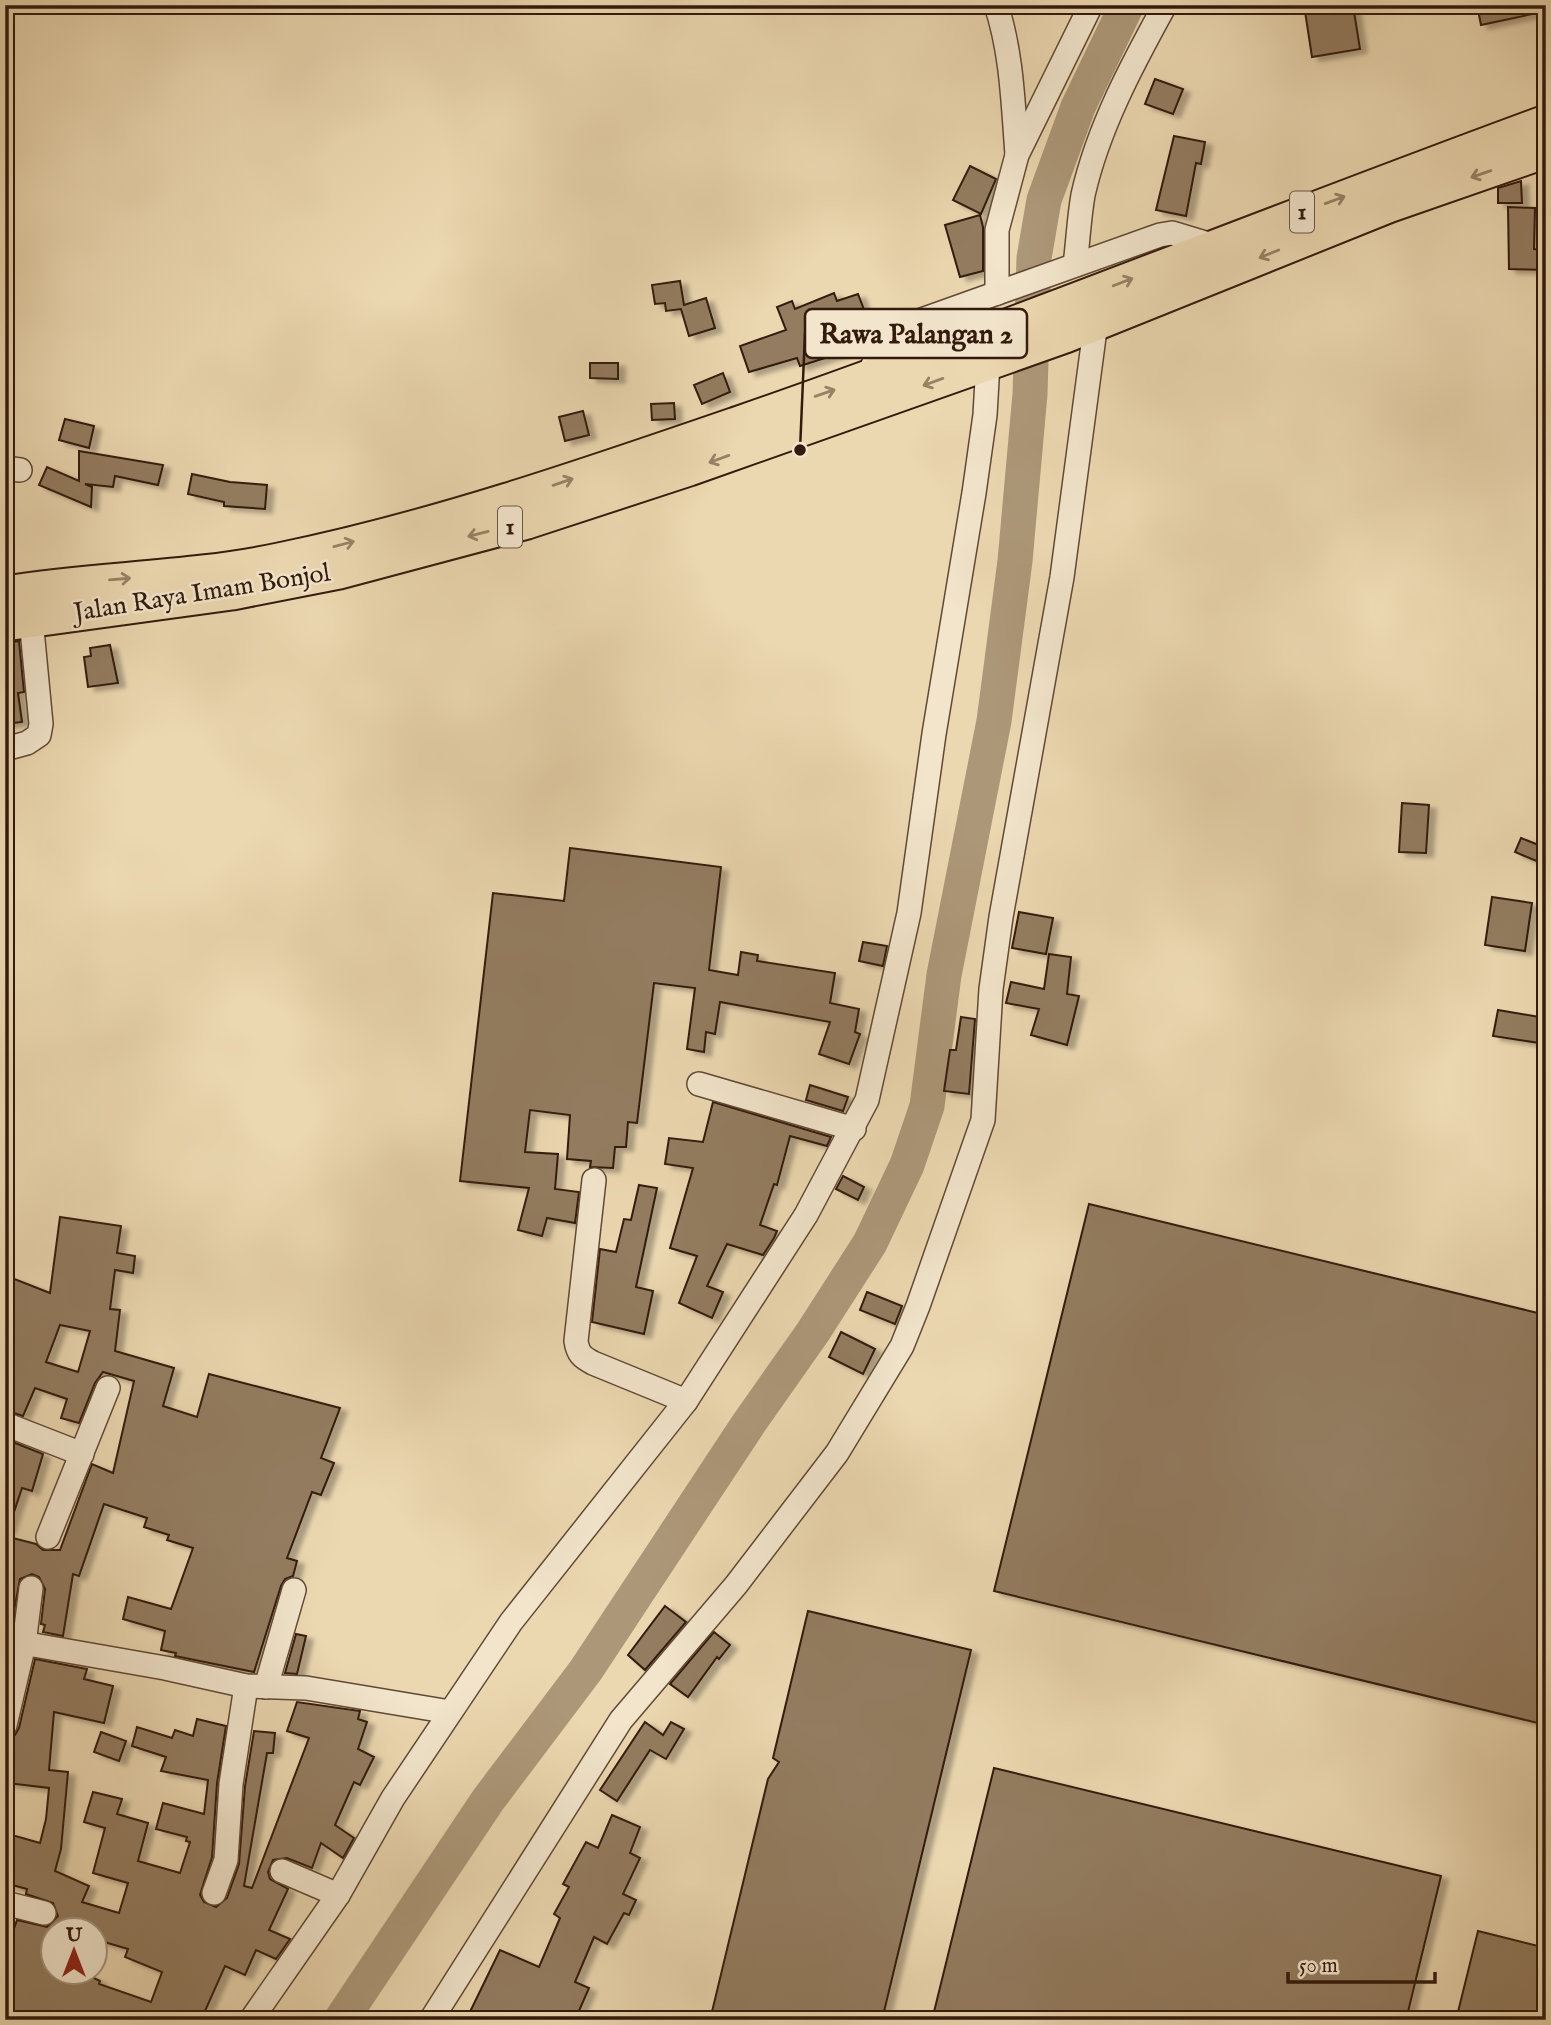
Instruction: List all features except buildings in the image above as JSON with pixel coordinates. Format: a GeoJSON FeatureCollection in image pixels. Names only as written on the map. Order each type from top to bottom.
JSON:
{"type":"FeatureCollection","features":[{"type":"Feature","properties":{"kind":"highway","name":"Jalan Raya Imam Bonjol"},"geometry":{"type":"LineString","coordinates":[[5,593],[36,611],[232,593],[340,572],[527,522],[689,470],[995,350],[1062,321],[1215,246],[1546,122]]}},
{"type":"Feature","properties":{"kind":"highway","name":"Jalan Raya Imam Bonjol"},"geometry":{"type":"LineString","coordinates":[[1062,321],[1096,322],[1388,206],[1546,151]]}},
{"type":"Feature","properties":{"kind":"highway","name":"Jalan Raya Imam Bonjol"},"geometry":{"type":"LineString","coordinates":[[36,611],[332,547],[525,495],[868,378],[995,350]]}},
{"type":"Feature","properties":{"kind":"street"},"geometry":{"type":"LineString","coordinates":[[996,5],[1004,29],[1017,155]]}},
{"type":"Feature","properties":{"kind":"street"},"geometry":{"type":"LineString","coordinates":[[1004,291],[997,230],[1017,155],[1091,5]]}},
{"type":"Feature","properties":{"kind":"street"},"geometry":{"type":"LineString","coordinates":[[1070,267],[1083,196],[1096,151],[1121,92],[1165,5]]}},
{"type":"Feature","properties":{"kind":"street"},"geometry":{"type":"LineString","coordinates":[[868,378],[882,342],[902,327],[1160,235],[1172,233],[1215,246]]}},
{"type":"Feature","properties":{"kind":"street"},"geometry":{"type":"LineString","coordinates":[[431,2020],[621,1720],[736,1585],[837,1453],[902,1346],[918,1307],[983,1120],[991,989],[1001,917],[1062,577],[1096,322]]}},
{"type":"Feature","properties":{"kind":"street"},"geometry":{"type":"LineString","coordinates":[[251,2020],[338,1895],[393,1798],[511,1622],[686,1401],[806,1215],[854,1129],[867,1100],[909,914],[934,734],[995,350]]}},
{"type":"Feature","properties":{"kind":"street"},"geometry":{"type":"LineString","coordinates":[[5,749],[27,743],[39,735],[41,724],[36,611]]}},
{"type":"Feature","properties":{"kind":"street"},"geometry":{"type":"LineString","coordinates":[[699,1084],[854,1129]]}},
{"type":"Feature","properties":{"kind":"street"},"geometry":{"type":"LineString","coordinates":[[594,1180],[580,1293],[578,1350],[582,1357],[593,1363],[686,1401]]}},
{"type":"Feature","properties":{"kind":"street"},"geometry":{"type":"LineString","coordinates":[[48,1537],[107,1388]]}},
{"type":"Feature","properties":{"kind":"street"},"geometry":{"type":"LineString","coordinates":[[5,1424],[82,1454]]}},
{"type":"Feature","properties":{"kind":"street"},"geometry":{"type":"LineString","coordinates":[[5,1725],[15,1642],[32,1588]]}},
{"type":"Feature","properties":{"kind":"street"},"geometry":{"type":"LineString","coordinates":[[214,1893],[226,1860],[231,1784],[256,1686],[294,1590]]}},
{"type":"Feature","properties":{"kind":"street"},"geometry":{"type":"LineString","coordinates":[[15,1642],[256,1686],[306,1688],[450,1712]]}},
{"type":"Feature","properties":{"kind":"street"},"geometry":{"type":"LineString","coordinates":[[282,1871],[338,1895]]}},
{"type":"Feature","properties":{"kind":"street"},"geometry":{"type":"LineString","coordinates":[[5,1903],[44,1913]]}},
{"type":"Feature","properties":{"kind":"waterway"},"geometry":{"type":"LineString","coordinates":[[341,2020],[488,1800],[586,1670],[749,1423],[813,1332],[870,1243],[907,1165],[927,1106],[944,975],[994,721],[1015,561],[1030,394],[1034,258],[1044,200],[1078,107],[1127,5]]}},
{"type":"Feature","properties":{"kind":"place","name":"Rawa Palangan 2"},"geometry":{"type":"Point","coordinates":[800,450]}}]}
